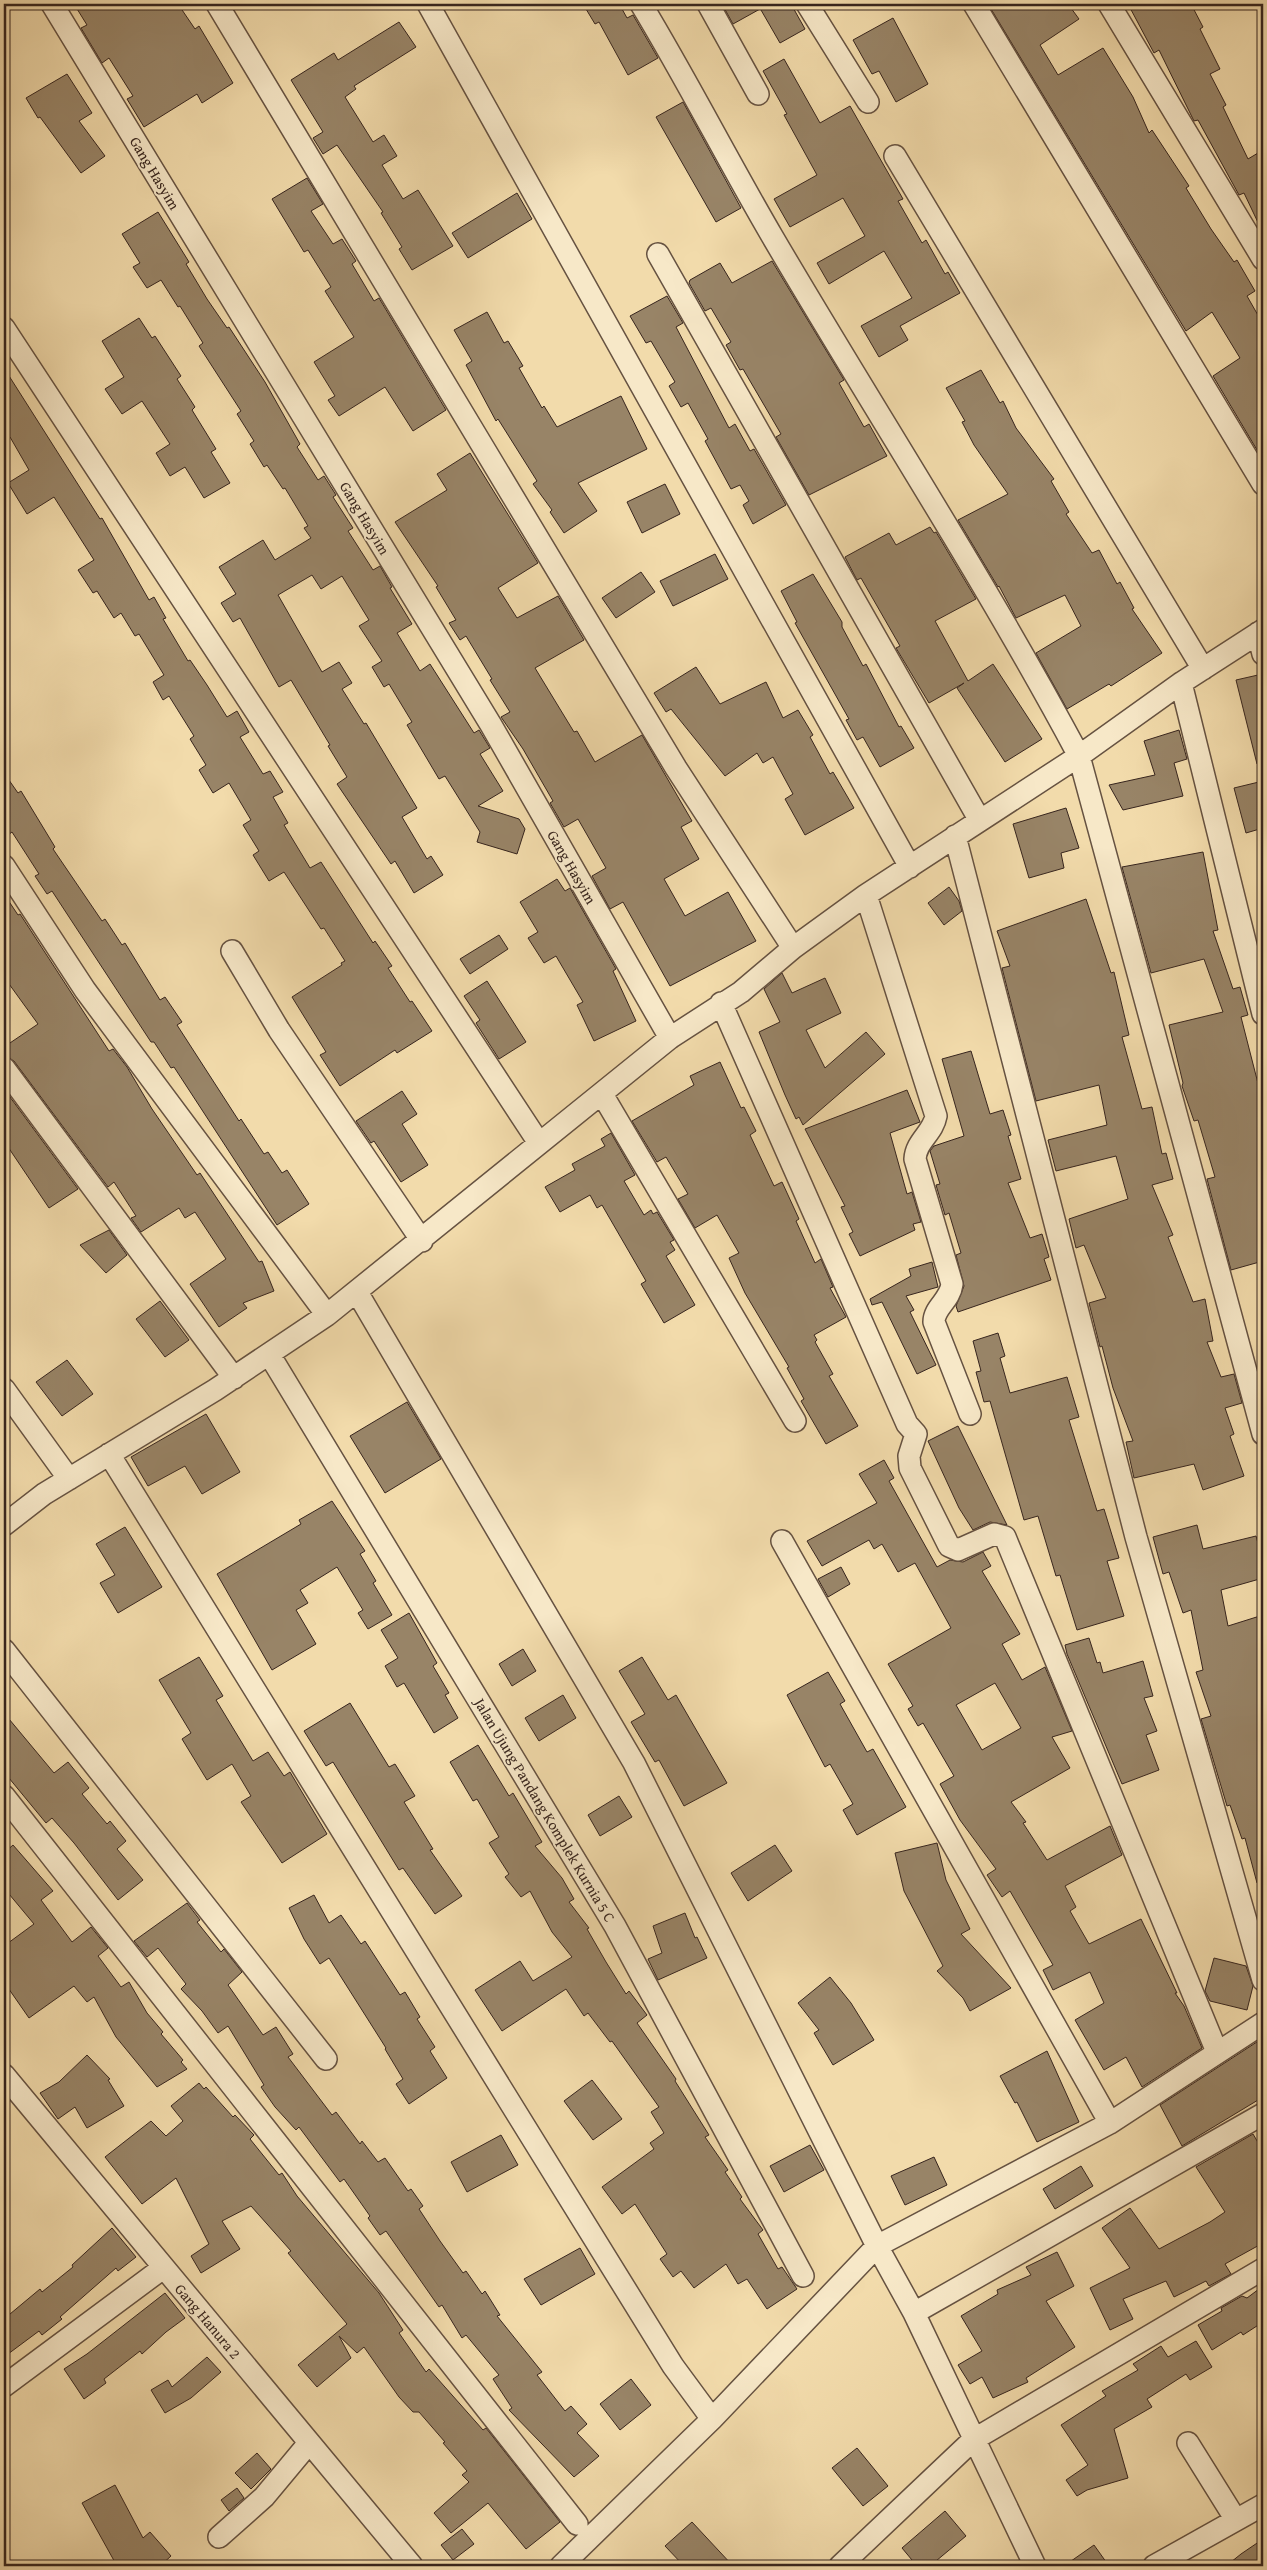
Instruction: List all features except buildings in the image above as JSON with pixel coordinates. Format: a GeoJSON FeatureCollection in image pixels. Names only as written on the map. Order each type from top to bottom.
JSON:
{"type":"FeatureCollection","features":[{"type":"Feature","properties":{"kind":"street","name":"Gang Hasyim"},"geometry":{"type":"LineString","coordinates":[[52,4],[491,725],[670,1038]]}},
{"type":"Feature","properties":{"kind":"street"},"geometry":{"type":"LineString","coordinates":[[217,4],[676,768],[794,948]]}},
{"type":"Feature","properties":{"kind":"street"},"geometry":{"type":"LineString","coordinates":[[428,4],[910,867]]}},
{"type":"Feature","properties":{"kind":"street"},"geometry":{"type":"LineString","coordinates":[[641,4],[685,77],[771,234],[1024,654],[1079,756],[1263,1434]]}},
{"type":"Feature","properties":{"kind":"street"},"geometry":{"type":"LineString","coordinates":[[708,4],[758,94]]}},
{"type":"Feature","properties":{"kind":"street"},"geometry":{"type":"LineString","coordinates":[[807,4],[868,102]]}},
{"type":"Feature","properties":{"kind":"street"},"geometry":{"type":"LineString","coordinates":[[974,4],[1263,484]]}},
{"type":"Feature","properties":{"kind":"street"},"geometry":{"type":"LineString","coordinates":[[1109,4],[1263,259]]}},
{"type":"Feature","properties":{"kind":"street"},"geometry":{"type":"LineString","coordinates":[[895,156],[1203,669]]}},
{"type":"Feature","properties":{"kind":"street"},"geometry":{"type":"LineString","coordinates":[[658,254],[979,820]]}},
{"type":"Feature","properties":{"kind":"street"},"geometry":{"type":"LineString","coordinates":[[4,328],[539,1143]]}},
{"type":"Feature","properties":{"kind":"street"},"geometry":{"type":"LineString","coordinates":[[4,1525],[44,1494],[234,1378],[327,1315],[422,1241],[539,1143],[670,1038],[741,992],[794,948],[866,895],[1079,756],[1181,683],[1203,669],[1262,639]]}},
{"type":"Feature","properties":{"kind":"street"},"geometry":{"type":"LineString","coordinates":[[1181,683],[1263,1014]]}},
{"type":"Feature","properties":{"kind":"street"},"geometry":{"type":"LineString","coordinates":[[955,836],[1136,1537],[1263,1980]]}},
{"type":"Feature","properties":{"kind":"street"},"geometry":{"type":"LineString","coordinates":[[4,866],[85,990],[327,1315]]}},
{"type":"Feature","properties":{"kind":"street"},"geometry":{"type":"LineString","coordinates":[[866,895],[936,1116],[933,1127],[917,1148],[915,1159],[952,1284],[951,1295],[934,1316],[934,1322],[970,1414]]}},
{"type":"Feature","properties":{"kind":"street"},"geometry":{"type":"LineString","coordinates":[[232,951],[279,1030],[422,1241]]}},
{"type":"Feature","properties":{"kind":"street"},"geometry":{"type":"LineString","coordinates":[[722,1003],[907,1424],[916,1434],[909,1456],[910,1468],[949,1546],[958,1550],[994,1534],[1005,1537],[1217,2052]]}},
{"type":"Feature","properties":{"kind":"street"},"geometry":{"type":"LineString","coordinates":[[4,1068],[234,1378]]}},
{"type":"Feature","properties":{"kind":"street"},"geometry":{"type":"LineString","coordinates":[[602,1094],[795,1421]]}},
{"type":"Feature","properties":{"kind":"street"},"geometry":{"type":"LineString","coordinates":[[357,1292],[634,1763],[877,2246],[914,2313],[973,2440],[1035,2566]]}},
{"type":"Feature","properties":{"kind":"street","name":"Jalan Ujung Pandang Komplek Kurnia 5 C"},"geometry":{"type":"LineString","coordinates":[[269,1354],[615,1926],[803,2276]]}},
{"type":"Feature","properties":{"kind":"street"},"geometry":{"type":"LineString","coordinates":[[4,1389],[69,1479]]}},
{"type":"Feature","properties":{"kind":"street"},"geometry":{"type":"LineString","coordinates":[[109,1454],[673,2366],[712,2419]]}},
{"type":"Feature","properties":{"kind":"street"},"geometry":{"type":"LineString","coordinates":[[782,1541],[1110,2123]]}},
{"type":"Feature","properties":{"kind":"street"},"geometry":{"type":"LineString","coordinates":[[4,1650],[326,2059]]}},
{"type":"Feature","properties":{"kind":"street"},"geometry":{"type":"LineString","coordinates":[[4,1796],[578,2524]]}},
{"type":"Feature","properties":{"kind":"street"},"geometry":{"type":"LineString","coordinates":[[561,2566],[712,2419],[877,2246],[1110,2123],[1263,2023]]}},
{"type":"Feature","properties":{"kind":"street","name":"Gang Hanura 2"},"geometry":{"type":"LineString","coordinates":[[4,2075],[411,2566]]}},
{"type":"Feature","properties":{"kind":"street"},"geometry":{"type":"LineString","coordinates":[[914,2313],[1263,2114]]}},
{"type":"Feature","properties":{"kind":"street"},"geometry":{"type":"LineString","coordinates":[[4,2386],[163,2268]]}},
{"type":"Feature","properties":{"kind":"street"},"geometry":{"type":"LineString","coordinates":[[840,2566],[973,2440],[1263,2270]]}},
{"type":"Feature","properties":{"kind":"street"},"geometry":{"type":"LineString","coordinates":[[1188,2442],[1236,2520]]}},
{"type":"Feature","properties":{"kind":"street"},"geometry":{"type":"LineString","coordinates":[[219,2537],[264,2496],[309,2443]]}},
{"type":"Feature","properties":{"kind":"street"},"geometry":{"type":"LineString","coordinates":[[1154,2566],[1263,2505]]}}]}
